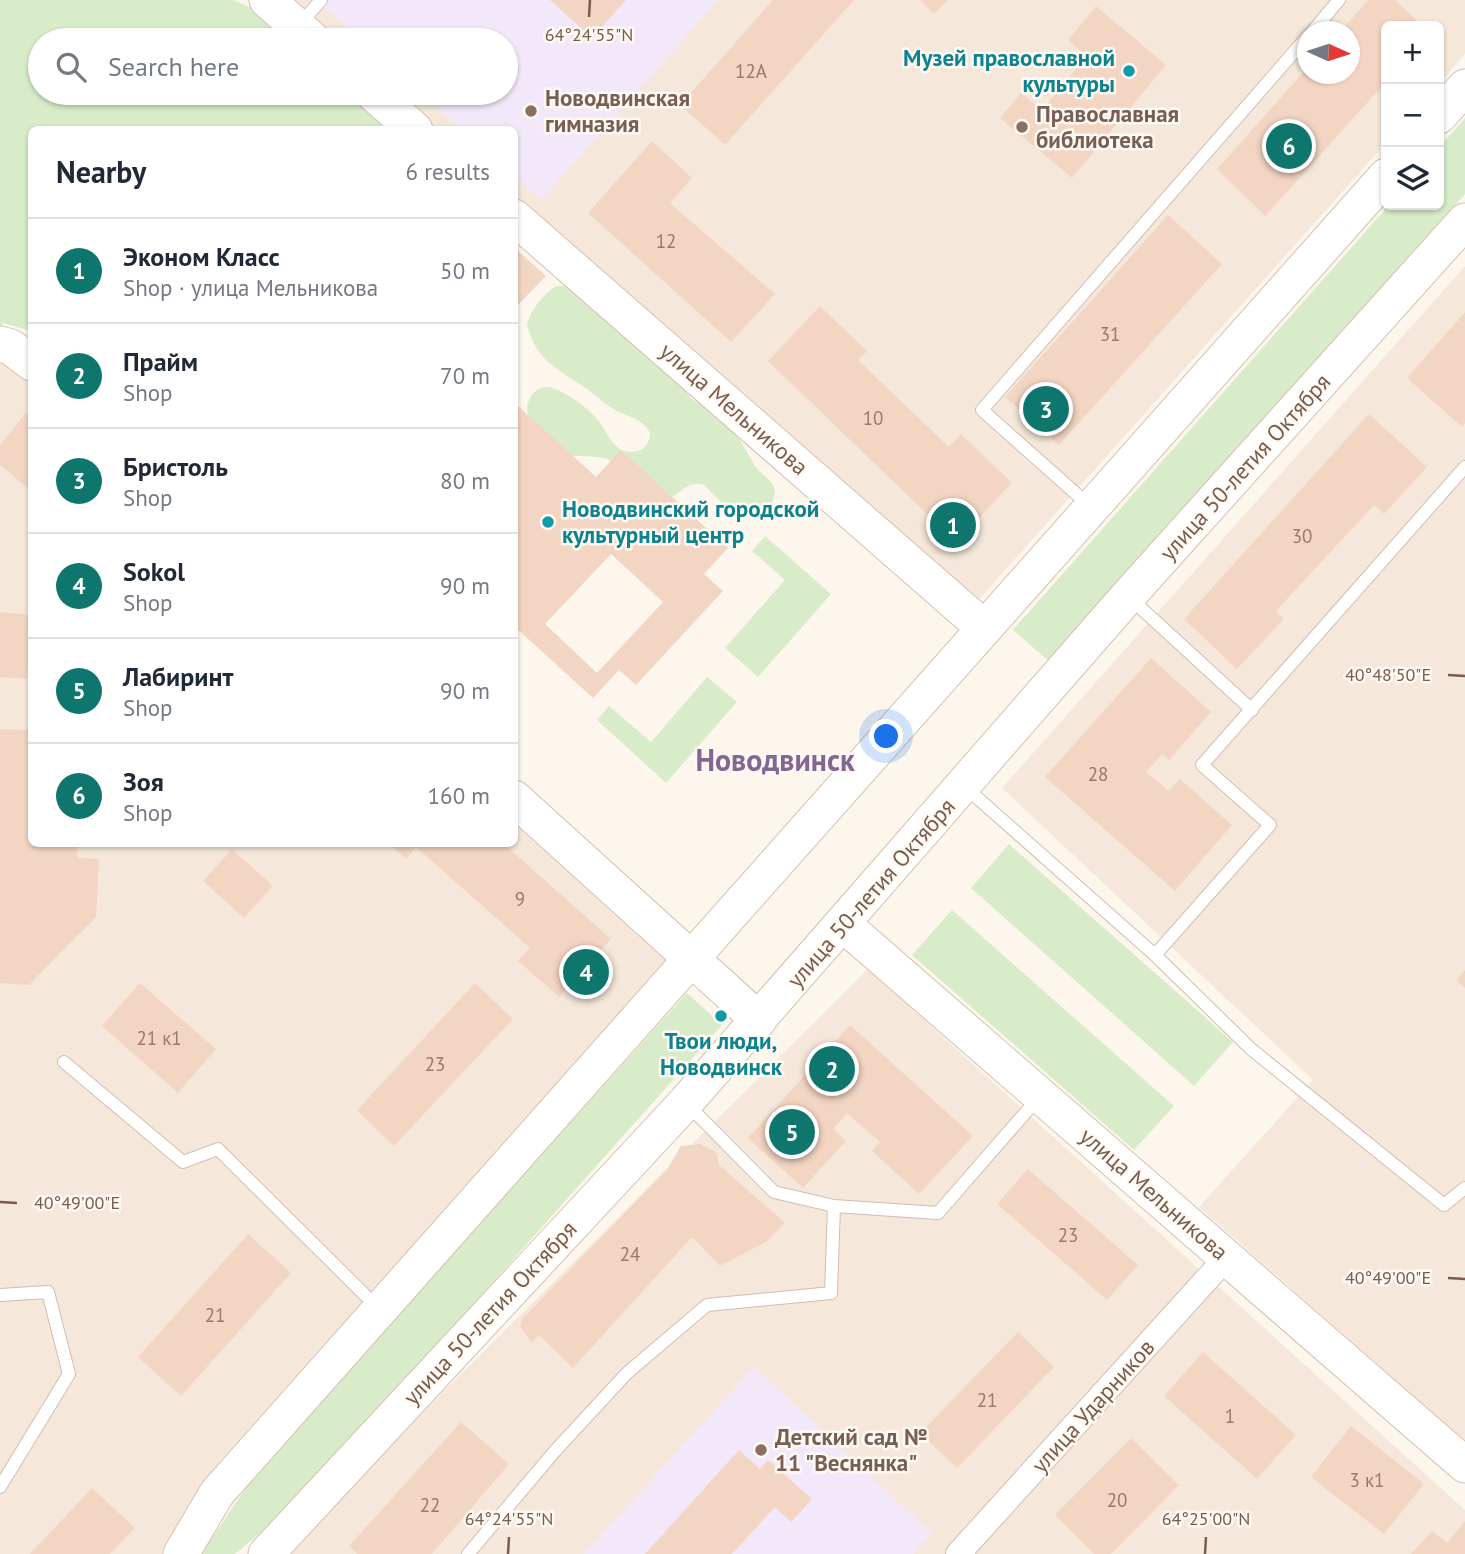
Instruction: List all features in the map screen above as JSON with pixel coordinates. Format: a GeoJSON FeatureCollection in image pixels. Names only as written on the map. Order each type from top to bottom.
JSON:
{"type":"FeatureCollection","features":[{"type":"Feature","properties":{"kind":"main road"},"geometry":{"type":"LineString","coordinates":[[267,0],[299,28]]}},
{"type":"Feature","properties":{"kind":"main road"},"geometry":{"type":"LineString","coordinates":[[1444,110],[1465,87]]}},
{"type":"Feature","properties":{"kind":"main road"},"geometry":{"type":"LineString","coordinates":[[387,105],[410,126]]}},
{"type":"Feature","properties":{"kind":"main road"},"geometry":{"type":"LineString","coordinates":[[181,1554],[217,1493],[1381,182]]}},
{"type":"Feature","properties":{"kind":"main road","name":"улица Мельникова"},"geometry":{"type":"LineString","coordinates":[[518,220],[984,628]]}},
{"type":"Feature","properties":{"kind":"main road","name":"улица 50-летия Октября"},"geometry":{"type":"LineString","coordinates":[[265,1554],[759,1020],[1128,596],[1465,221]]}},
{"type":"Feature","properties":{"kind":"main road"},"geometry":{"type":"LineString","coordinates":[[0,344],[11,347],[28,360]]}},
{"type":"Feature","properties":{"kind":"main road"},"geometry":{"type":"LineString","coordinates":[[518,802],[759,1020]]}},
{"type":"Feature","properties":{"kind":"main road","name":"улица Мельникова"},"geometry":{"type":"LineString","coordinates":[[843,924],[1465,1465]]}},
{"type":"Feature","properties":{"kind":"street","name":"улица Ударников"},"geometry":{"type":"LineString","coordinates":[[958,1554],[1227,1257]]}},
{"type":"Feature","properties":{"kind":"lane"},"geometry":{"type":"LineString","coordinates":[[307,28],[321,0]]}},
{"type":"Feature","properties":{"kind":"lane"},"geometry":{"type":"LineString","coordinates":[[1321,21],[1339,0]]}},
{"type":"Feature","properties":{"kind":"lane"},"geometry":{"type":"LineString","coordinates":[[1092,508],[982,410],[1297,48]]}},
{"type":"Feature","properties":{"kind":"lane"},"geometry":{"type":"LineString","coordinates":[[1155,955],[1270,825],[1202,765],[1465,467]]}},
{"type":"Feature","properties":{"kind":"lane"},"geometry":{"type":"LineString","coordinates":[[1128,596],[1252,709]]}},
{"type":"Feature","properties":{"kind":"lane"},"geometry":{"type":"LineString","coordinates":[[964,786],[1155,955],[1251,1049],[1444,1205],[1465,1188]]}},
{"type":"Feature","properties":{"kind":"lane"},"geometry":{"type":"LineString","coordinates":[[64,1062],[183,1162],[218,1149],[380,1310]]}},
{"type":"Feature","properties":{"kind":"lane"},"geometry":{"type":"LineString","coordinates":[[685,1102],[774,1192],[834,1206],[939,1213],[1040,1096]]}},
{"type":"Feature","properties":{"kind":"lane"},"geometry":{"type":"LineString","coordinates":[[468,1554],[555,1451],[627,1373],[707,1305],[831,1293],[834,1206]]}},
{"type":"Feature","properties":{"kind":"lane"},"geometry":{"type":"LineString","coordinates":[[0,1295],[48,1292],[69,1374],[0,1487]]}},
{"type":"Feature","properties":{"kind":"shaded area"},"geometry":{"type":"Polygon","coordinates":[[[288,0],[1465,0],[1465,54],[1444,78],[1444,21],[1381,21],[1381,149],[973,606],[518,203],[518,126],[432,126],[407,105],[518,105],[518,28],[320,28],[288,0]]]}},
{"type":"Feature","properties":{"kind":"shaded area","name":"Новодвинская гимназия"},"geometry":{"type":"Polygon","coordinates":[[[316,0],[718,0],[541,200],[518,179],[518,126],[459,126],[435,105],[518,105],[518,28],[348,28],[316,0]]]}},
{"type":"Feature","properties":{"kind":"shaded area"},"geometry":{"type":"Polygon","coordinates":[[[1465,266],[1465,1442],[1199,1207],[1313,1080],[1002,788],[1465,266]]]}},
{"type":"Feature","properties":{"kind":"shaded area"},"geometry":{"type":"Polygon","coordinates":[[[0,359],[28,374],[28,847],[518,847],[518,815],[673,955],[220,1461],[163,1554],[0,1554],[0,359]]]}},
{"type":"Feature","properties":{"kind":"shaded area"},"geometry":{"type":"Polygon","coordinates":[[[868,969],[1465,1510],[1465,1554],[280,1554],[868,969]]]}},
{"type":"Feature","properties":{"kind":"shaded area","name":"Детский сад № 11 \"Веснянка\""},"geometry":{"type":"Polygon","coordinates":[[[754,1367],[931,1533],[913,1554],[584,1554],[754,1367]]]}},
{"type":"Feature","properties":{"kind":"green space"},"geometry":{"type":"Polygon","coordinates":[[[0,0],[233,0],[255,9],[279,28],[28,28],[28,105],[362,105],[381,126],[28,126],[28,330],[3,323],[0,330],[0,0]]]}},
{"type":"Feature","properties":{"kind":"green space"},"geometry":{"type":"Polygon","coordinates":[[[1465,118],[1465,194],[1051,663],[1013,630],[1385,210],[1444,210],[1444,142],[1465,118]]]}},
{"type":"Feature","properties":{"kind":"green space"},"geometry":{"type":"Polygon","coordinates":[[[556,286],[571,286],[693,400],[714,405],[757,469],[773,484],[775,492],[771,509],[757,515],[736,512],[700,484],[690,485],[666,499],[609,460],[571,456],[551,447],[532,424],[527,412],[532,395],[547,387],[565,394],[588,410],[620,449],[635,452],[643,449],[650,433],[639,421],[611,408],[557,369],[536,348],[527,325],[538,303],[556,286]]]}},
{"type":"Feature","properties":{"kind":"green space"},"geometry":{"type":"Polygon","coordinates":[[[765,536],[831,594],[758,677],[725,648],[785,580],[752,551],[765,536]]]}},
{"type":"Feature","properties":{"kind":"green space"},"geometry":{"type":"Polygon","coordinates":[[[707,677],[737,702],[666,783],[597,720],[609,706],[651,742],[707,677]]]}},
{"type":"Feature","properties":{"kind":"green space"},"geometry":{"type":"Polygon","coordinates":[[[1009,844],[1233,1042],[1194,1086],[971,888],[1009,844]]]}},
{"type":"Feature","properties":{"kind":"green space"},"geometry":{"type":"Polygon","coordinates":[[[952,910],[1174,1106],[1134,1150],[912,955],[952,910]]]}},
{"type":"Feature","properties":{"kind":"green space"},"geometry":{"type":"Polygon","coordinates":[[[687,993],[722,1025],[297,1502],[235,1554],[201,1554],[261,1466],[687,993]]]}},
{"type":"Feature","properties":{"kind":"building"},"geometry":{"type":"Polygon","coordinates":[[[550,0],[626,0],[592,38],[550,0]]]}},
{"type":"Feature","properties":{"kind":"building"},"geometry":{"type":"Polygon","coordinates":[[[773,0],[854,0],[725,145],[680,105],[773,0]]]}},
{"type":"Feature","properties":{"kind":"building"},"geometry":{"type":"Polygon","coordinates":[[[920,0],[948,0],[934,14],[920,0]]]}},
{"type":"Feature","properties":{"kind":"building"},"geometry":{"type":"Polygon","coordinates":[[[1368,0],[1395,0],[1418,21],[1381,21],[1381,88],[1265,216],[1217,169],[1297,79],[1297,84],[1360,84],[1360,21],[1350,21],[1368,0]]]}},
{"type":"Feature","properties":{"kind":"building"},"geometry":{"type":"Polygon","coordinates":[[[1096,6],[1166,65],[1072,178],[1000,118],[1021,93],[1042,110],[1087,56],[1068,40],[1096,6]]]}},
{"type":"Feature","properties":{"kind":"building"},"geometry":{"type":"Polygon","coordinates":[[[652,141],[692,178],[670,203],[775,294],[731,342],[588,213],[652,141]]]}},
{"type":"Feature","properties":{"kind":"building"},"geometry":{"type":"Polygon","coordinates":[[[1168,215],[1222,264],[1059,445],[1005,397],[1168,215]]]}},
{"type":"Feature","properties":{"kind":"building"},"geometry":{"type":"Polygon","coordinates":[[[518,251],[546,276],[518,305],[518,251]]]}},
{"type":"Feature","properties":{"kind":"building"},"geometry":{"type":"Polygon","coordinates":[[[820,306],[867,351],[858,360],[949,447],[961,434],[1012,483],[956,542],[768,361],[820,306]]]}},
{"type":"Feature","properties":{"kind":"building"},"geometry":{"type":"Polygon","coordinates":[[[1465,312],[1465,423],[1462,427],[1407,378],[1465,312]]]}},
{"type":"Feature","properties":{"kind":"building","name":"Новодвинский городской культурный центр"},"geometry":{"type":"Polygon","coordinates":[[[518,406],[596,477],[621,450],[728,548],[704,574],[723,591],[636,685],[619,670],[593,698],[518,630],[518,406]],[[611,554],[545,624],[597,673],[663,602],[611,554]]]}},
{"type":"Feature","properties":{"kind":"building"},"geometry":{"type":"Polygon","coordinates":[[[26,413],[28,415],[28,489],[0,465],[0,445],[26,413]]]}},
{"type":"Feature","properties":{"kind":"building"},"geometry":{"type":"Polygon","coordinates":[[[1369,414],[1427,467],[1384,514],[1374,505],[1276,611],[1284,619],[1237,669],[1184,619],[1369,414]]]}},
{"type":"Feature","properties":{"kind":"building"},"geometry":{"type":"Polygon","coordinates":[[[0,612],[28,615],[27,679],[0,677],[0,612]]]}},
{"type":"Feature","properties":{"kind":"building"},"geometry":{"type":"Polygon","coordinates":[[[1151,658],[1211,712],[1169,760],[1162,754],[1146,772],[1169,791],[1180,779],[1232,825],[1175,891],[1045,777],[1151,658]]]}},
{"type":"Feature","properties":{"kind":"building"},"geometry":{"type":"Polygon","coordinates":[[[0,729],[28,730],[28,847],[78,847],[77,858],[99,859],[96,917],[29,985],[0,983],[0,729]]]}},
{"type":"Feature","properties":{"kind":"building"},"geometry":{"type":"Polygon","coordinates":[[[392,847],[416,847],[406,859],[392,847]]]}},
{"type":"Feature","properties":{"kind":"building"},"geometry":{"type":"Polygon","coordinates":[[[416,847],[507,847],[611,939],[559,997],[518,961],[530,948],[416,847]]]}},
{"type":"Feature","properties":{"kind":"building"},"geometry":{"type":"Polygon","coordinates":[[[232,849],[273,886],[244,918],[203,881],[232,849]]]}},
{"type":"Feature","properties":{"kind":"building"},"geometry":{"type":"Polygon","coordinates":[[[1465,970],[1465,988],[1456,980],[1465,970]]]}},
{"type":"Feature","properties":{"kind":"building"},"geometry":{"type":"Polygon","coordinates":[[[140,983],[216,1049],[178,1093],[102,1026],[140,983]]]}},
{"type":"Feature","properties":{"kind":"building"},"geometry":{"type":"Polygon","coordinates":[[[475,983],[513,1019],[394,1146],[357,1110],[475,983]]]}},
{"type":"Feature","properties":{"kind":"building"},"geometry":{"type":"Polygon","coordinates":[[[850,1025],[973,1136],[919,1194],[872,1151],[880,1142],[847,1113],[833,1129],[846,1141],[803,1188],[748,1138],[850,1025]]]}},
{"type":"Feature","properties":{"kind":"building"},"geometry":{"type":"Polygon","coordinates":[[[700,1144],[716,1152],[719,1165],[785,1223],[766,1242],[720,1266],[692,1237],[573,1368],[539,1335],[532,1343],[520,1326],[522,1319],[668,1168],[681,1146],[700,1144]]]}},
{"type":"Feature","properties":{"kind":"building"},"geometry":{"type":"Polygon","coordinates":[[[1028,1169],[1138,1265],[1107,1300],[997,1204],[1028,1169]]]}},
{"type":"Feature","properties":{"kind":"building"},"geometry":{"type":"Polygon","coordinates":[[[248,1234],[291,1273],[181,1396],[138,1357],[248,1234]]]}},
{"type":"Feature","properties":{"kind":"building"},"geometry":{"type":"Polygon","coordinates":[[[1018,1332],[1054,1367],[957,1468],[920,1433],[1018,1332]]]}},
{"type":"Feature","properties":{"kind":"building"},"geometry":{"type":"Polygon","coordinates":[[[1203,1352],[1296,1435],[1257,1479],[1164,1396],[1203,1352]]]}},
{"type":"Feature","properties":{"kind":"building"},"geometry":{"type":"Polygon","coordinates":[[[461,1422],[509,1464],[432,1554],[357,1554],[349,1546],[461,1422]]]}},
{"type":"Feature","properties":{"kind":"building"},"geometry":{"type":"Polygon","coordinates":[[[1351,1426],[1424,1484],[1384,1534],[1311,1477],[1351,1426]]]}},
{"type":"Feature","properties":{"kind":"building"},"geometry":{"type":"Polygon","coordinates":[[[1131,1438],[1179,1485],[1111,1554],[1094,1554],[1055,1515],[1131,1438]]]}},
{"type":"Feature","properties":{"kind":"building"},"geometry":{"type":"Polygon","coordinates":[[[739,1450],[760,1469],[768,1460],[812,1499],[791,1522],[775,1507],[732,1554],[645,1554],[739,1450]]]}},
{"type":"Feature","properties":{"kind":"building"},"geometry":{"type":"Polygon","coordinates":[[[92,1488],[135,1528],[110,1554],[30,1554],[92,1488]]]}},
{"type":"Feature","properties":{"kind":"building"},"geometry":{"type":"Polygon","coordinates":[[[1465,1521],[1465,1554],[1411,1554],[1432,1531],[1447,1543],[1465,1521]]]}},
{"type":"Feature","properties":{"kind":"place","name":"Музей православной культуры"},"geometry":{"type":"Point","coordinates":[1129,71]}},
{"type":"Feature","properties":{"kind":"place","name":"Новодвинская гимназия"},"geometry":{"type":"Point","coordinates":[531,111]}},
{"type":"Feature","properties":{"kind":"place","name":"Православная библиотека"},"geometry":{"type":"Point","coordinates":[1022,127]}},
{"type":"Feature","properties":{"kind":"place","name":"Зоя"},"geometry":{"type":"Point","coordinates":[1289,146]}},
{"type":"Feature","properties":{"kind":"place","name":"Бристоль"},"geometry":{"type":"Point","coordinates":[1046,409]}},
{"type":"Feature","properties":{"kind":"place","name":"Новодвинский городской культурный центр"},"geometry":{"type":"Point","coordinates":[548,522]}},
{"type":"Feature","properties":{"kind":"place","name":"Эконом Класс"},"geometry":{"type":"Point","coordinates":[953,525]}},
{"type":"Feature","properties":{"kind":"place","name":"Sokol"},"geometry":{"type":"Point","coordinates":[586,972]}},
{"type":"Feature","properties":{"kind":"place","name":"Твои люди, Новодвинск"},"geometry":{"type":"Point","coordinates":[721,1016]}},
{"type":"Feature","properties":{"kind":"place","name":"Прайм"},"geometry":{"type":"Point","coordinates":[832,1069]}},
{"type":"Feature","properties":{"kind":"place","name":"Лабиринт"},"geometry":{"type":"Point","coordinates":[792,1132]}},
{"type":"Feature","properties":{"kind":"place","name":"Детский сад № 11 \"Веснянка\""},"geometry":{"type":"Point","coordinates":[761,1450]}},
{"type":"Feature","properties":{"kind":"district","name":"Новодвинск"},"geometry":{"type":"Point","coordinates":[775,761]}}]}
